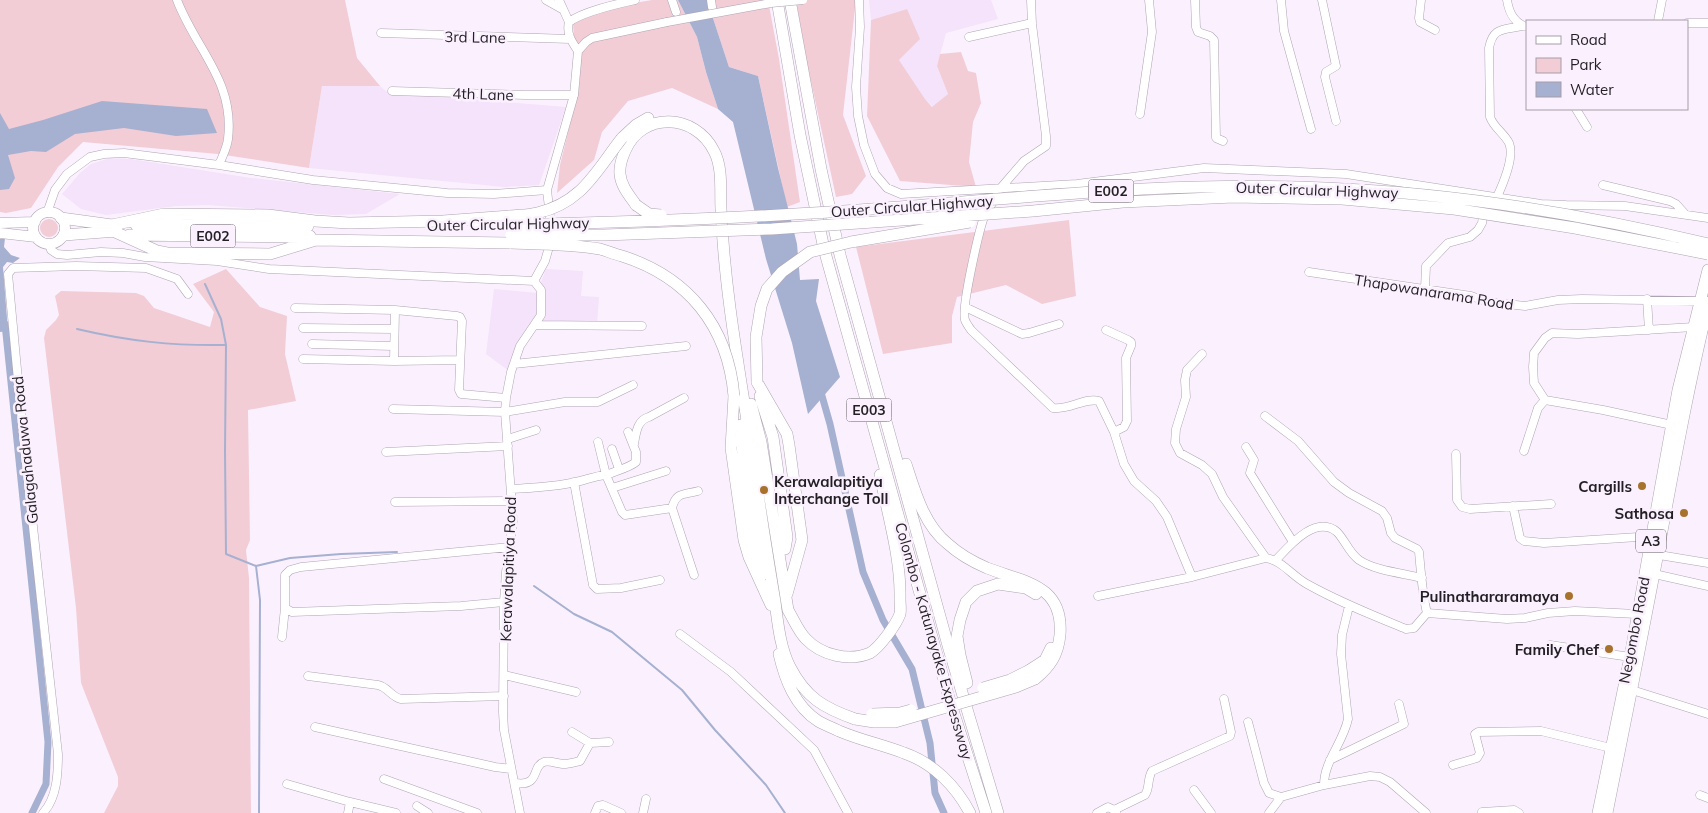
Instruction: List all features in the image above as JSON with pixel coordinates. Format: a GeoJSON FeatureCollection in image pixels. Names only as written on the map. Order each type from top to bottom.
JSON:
{"type":"FeatureCollection","features":[{"type":"Feature","properties":{"kind":"highway","name":"Colombo - Katunayake Expressway"},"geometry":{"type":"LineString","coordinates":[[777,0],[800,135],[817,216],[861,383],[949,698],[986,813]]}},
{"type":"Feature","properties":{"kind":"highway","name":"Colombo - Katunayake Expressway"},"geometry":{"type":"LineString","coordinates":[[790,0],[832,225],[949,649],[998,813]]}},
{"type":"Feature","properties":{"kind":"highway"},"geometry":{"type":"LineString","coordinates":[[511,230],[537,213],[565,203],[576,195],[595,175],[622,138],[636,125],[653,116],[671,114],[688,118],[704,128],[714,139],[721,152],[725,167],[731,263],[789,651],[794,664],[804,680],[820,695],[857,716]]}},
{"type":"Feature","properties":{"kind":"highway"},"geometry":{"type":"LineString","coordinates":[[770,216],[664,216],[649,214],[636,205],[626,191],[620,174],[621,158],[629,141],[641,131],[654,124],[669,121],[682,123],[696,129],[707,138],[715,152],[719,166],[723,252],[738,396],[776,641],[783,671],[792,692],[799,703],[818,721],[852,736],[906,753],[923,761],[939,772],[962,798],[970,813]]}},
{"type":"Feature","properties":{"kind":"highway","name":"Outer Circular Highway"},"geometry":{"type":"LineString","coordinates":[[112,228],[314,234],[511,230],[606,223],[770,216],[1123,190],[1230,186],[1325,188],[1406,193],[1506,205],[1584,218],[1708,244]]}},
{"type":"Feature","properties":{"kind":"highway","name":"Outer Circular Highway"},"geometry":{"type":"LineString","coordinates":[[511,230],[604,235],[772,229],[1033,211],[1124,202],[1234,197],[1342,200],[1464,211],[1575,228],[1708,254]]}},
{"type":"Feature","properties":{"kind":"highway"},"geometry":{"type":"LineString","coordinates":[[785,549],[765,427],[758,398],[756,337],[761,306],[768,289],[782,272],[810,252],[851,242],[1033,211]]}},
{"type":"Feature","properties":{"kind":"highway"},"geometry":{"type":"LineString","coordinates":[[64,235],[112,228],[164,214],[268,215],[349,223],[442,221],[511,230],[556,244],[600,249],[642,263],[673,281],[699,305],[721,340],[738,396],[783,649],[790,667],[810,694],[824,707],[874,722],[894,722],[1016,687],[1045,660],[1053,644],[1055,624],[1052,613],[1045,601],[1026,588],[998,584],[977,591],[966,602],[960,620],[957,636],[960,655],[998,813]]}},
{"type":"Feature","properties":{"kind":"highway"},"geometry":{"type":"LineString","coordinates":[[61,218],[112,228],[156,251],[167,253],[270,254],[314,234]]}},
{"type":"Feature","properties":{"kind":"highway","name":"Outer Circular Highway"},"geometry":{"type":"LineString","coordinates":[[112,228],[130,235],[300,237],[314,234]]}},
{"type":"Feature","properties":{"kind":"highway"},"geometry":{"type":"LineString","coordinates":[[130,235],[163,247],[264,249],[314,234]]}},
{"type":"Feature","properties":{"kind":"highway"},"geometry":{"type":"LineString","coordinates":[[142,239],[162,242],[270,242],[300,237]]}},
{"type":"Feature","properties":{"kind":"highway","name":"Negombo Road"},"geometry":{"type":"LineString","coordinates":[[1657,536],[1672,425],[1706,302],[1708,270]]}},
{"type":"Feature","properties":{"kind":"highway","name":"Negombo Road"},"geometry":{"type":"LineString","coordinates":[[1598,813],[1632,690],[1653,554],[1690,359],[1694,327],[1706,302]]}},
{"type":"Feature","properties":{"kind":"highway"},"geometry":{"type":"LineString","coordinates":[[866,349],[912,484],[935,532],[968,558],[986,567],[1030,581],[1051,597],[1058,610],[1061,624],[1059,646],[1048,668],[1031,675]]}},
{"type":"Feature","properties":{"kind":"highway"},"geometry":{"type":"LineString","coordinates":[[757,382],[787,434],[790,445],[802,540],[786,596]]}},
{"type":"Feature","properties":{"kind":"highway"},"geometry":{"type":"LineString","coordinates":[[757,382],[783,436],[797,527],[796,550],[782,572]]}},
{"type":"Feature","properties":{"kind":"highway"},"geometry":{"type":"LineString","coordinates":[[757,382],[765,415],[773,437],[787,537],[782,572]]}},
{"type":"Feature","properties":{"kind":"highway"},"geometry":{"type":"LineString","coordinates":[[751,404],[762,442],[788,610],[798,629],[817,648],[830,654],[844,657],[856,656],[871,653],[884,639],[900,614],[900,576],[861,383]]}},
{"type":"Feature","properties":{"kind":"highway"},"geometry":{"type":"LineString","coordinates":[[738,396],[735,448],[746,519],[753,554],[758,569],[763,575],[769,590]]}},
{"type":"Feature","properties":{"kind":"highway"},"geometry":{"type":"LineString","coordinates":[[738,396],[731,448],[744,540],[749,557],[772,607]]}},
{"type":"Feature","properties":{"kind":"highway"},"geometry":{"type":"LineString","coordinates":[[765,415],[778,436],[792,523],[791,549],[782,572]]}},
{"type":"Feature","properties":{"kind":"highway","name":"Negombo Road"},"geometry":{"type":"LineString","coordinates":[[1607,813],[1615,749],[1637,614],[1650,573]]}},
{"type":"Feature","properties":{"kind":"main road"},"geometry":{"type":"LineString","coordinates":[[0,233],[36,237],[49,244],[58,242],[64,235],[65,226],[61,218],[57,214],[47,213],[38,218],[35,222],[34,232],[36,237]]}},
{"type":"Feature","properties":{"kind":"main road"},"geometry":{"type":"LineString","coordinates":[[0,223],[35,222]]}},
{"type":"Feature","properties":{"kind":"street"},"geometry":{"type":"LineString","coordinates":[[177,0],[182,14],[207,55],[222,85],[228,112],[228,141],[219,165]]}},
{"type":"Feature","properties":{"kind":"street"},"geometry":{"type":"LineString","coordinates":[[546,0],[562,9]]}},
{"type":"Feature","properties":{"kind":"street"},"geometry":{"type":"LineString","coordinates":[[559,0],[569,22],[570,39],[578,51]]}},
{"type":"Feature","properties":{"kind":"street"},"geometry":{"type":"LineString","coordinates":[[569,22],[613,2],[635,0]]}},
{"type":"Feature","properties":{"kind":"street"},"geometry":{"type":"LineString","coordinates":[[672,0],[676,12]]}},
{"type":"Feature","properties":{"kind":"street"},"geometry":{"type":"LineString","coordinates":[[49,244],[51,250],[57,254],[67,255],[101,252],[123,253],[145,257],[217,260],[269,269],[534,281],[550,248],[552,231],[547,190],[574,95],[578,51],[586,42],[592,38],[667,22],[803,0]]}},
{"type":"Feature","properties":{"kind":"street"},"geometry":{"type":"LineString","coordinates":[[859,0],[860,27],[856,87],[858,116],[864,145],[875,174],[887,188],[901,194],[999,190],[1077,184],[1204,168],[1346,174],[1541,204],[1566,206],[1607,204],[1708,218]]}},
{"type":"Feature","properties":{"kind":"street"},"geometry":{"type":"LineString","coordinates":[[1031,0],[1046,146],[1024,161],[999,190],[985,215],[965,307],[965,320],[971,330],[1053,408],[1062,409],[1093,399],[1099,401],[1114,432],[1124,464],[1134,481],[1156,501],[1167,517],[1192,578]]}},
{"type":"Feature","properties":{"kind":"street"},"geometry":{"type":"LineString","coordinates":[[1140,114],[1152,32],[1149,0]]}},
{"type":"Feature","properties":{"kind":"street"},"geometry":{"type":"LineString","coordinates":[[1195,0],[1198,32],[1210,36],[1214,40],[1216,138],[1223,141]]}},
{"type":"Feature","properties":{"kind":"street"},"geometry":{"type":"LineString","coordinates":[[1282,0],[1284,30],[1311,129]]}},
{"type":"Feature","properties":{"kind":"street"},"geometry":{"type":"LineString","coordinates":[[1322,0],[1336,66],[1326,72],[1325,77],[1336,121]]}},
{"type":"Feature","properties":{"kind":"street"},"geometry":{"type":"LineString","coordinates":[[1421,0],[1420,22],[1435,30]]}},
{"type":"Feature","properties":{"kind":"street"},"geometry":{"type":"LineString","coordinates":[[1506,0],[1513,18],[1524,26]]}},
{"type":"Feature","properties":{"kind":"street"},"geometry":{"type":"LineString","coordinates":[[1658,20],[1662,0]]}},
{"type":"Feature","properties":{"kind":"street"},"geometry":{"type":"LineString","coordinates":[[969,37],[1032,23]]}},
{"type":"Feature","properties":{"kind":"street"},"geometry":{"type":"LineString","coordinates":[[1688,24],[1708,23]]}},
{"type":"Feature","properties":{"kind":"street"},"geometry":{"type":"LineString","coordinates":[[1497,197],[1506,177],[1510,145],[1493,125],[1490,117],[1489,48],[1491,38],[1496,32],[1524,26]]}},
{"type":"Feature","properties":{"kind":"street","name":"3rd Lane"},"geometry":{"type":"LineString","coordinates":[[381,33],[570,39]]}},
{"type":"Feature","properties":{"kind":"street","name":"4th Lane"},"geometry":{"type":"LineString","coordinates":[[392,91],[574,95]]}},
{"type":"Feature","properties":{"kind":"street"},"geometry":{"type":"LineString","coordinates":[[1577,110],[1587,127]]}},
{"type":"Feature","properties":{"kind":"street"},"geometry":{"type":"LineString","coordinates":[[47,213],[55,190],[66,174],[90,157],[124,153],[314,180],[447,193],[494,194],[547,190]]}},
{"type":"Feature","properties":{"kind":"street"},"geometry":{"type":"LineString","coordinates":[[1603,186],[1670,201],[1676,204],[1685,214]]}},
{"type":"Feature","properties":{"kind":"street"},"geometry":{"type":"LineString","coordinates":[[1425,289],[1426,266],[1448,243],[1470,237],[1478,230],[1482,223],[1486,196]]}},
{"type":"Feature","properties":{"kind":"street"},"geometry":{"type":"LineString","coordinates":[[1647,209],[1652,197]]}},
{"type":"Feature","properties":{"kind":"street","name":"Galagahaduwa Road"},"geometry":{"type":"LineString","coordinates":[[43,813],[50,806],[58,777],[58,754],[25,454],[8,274],[13,268],[76,266],[146,268],[177,279],[188,294]]}},
{"type":"Feature","properties":{"kind":"street","name":"Thapowanarama Road"},"geometry":{"type":"LineString","coordinates":[[1309,272],[1471,296],[1488,302],[1525,306],[1566,300],[1647,299],[1706,302]]}},
{"type":"Feature","properties":{"kind":"street","name":"Kerawalapitiya Road"},"geometry":{"type":"LineString","coordinates":[[520,813],[504,730],[504,602],[512,531],[512,501],[505,412],[506,398],[520,346],[541,315],[541,290],[534,281]]}},
{"type":"Feature","properties":{"kind":"street"},"geometry":{"type":"LineString","coordinates":[[1647,299],[1649,330]]}},
{"type":"Feature","properties":{"kind":"street"},"geometry":{"type":"LineString","coordinates":[[965,307],[1022,334],[1028,334],[1059,324]]}},
{"type":"Feature","properties":{"kind":"street"},"geometry":{"type":"LineString","coordinates":[[296,308],[395,310],[457,316],[462,321],[459,360],[459,390],[461,394],[506,398]]}},
{"type":"Feature","properties":{"kind":"street"},"geometry":{"type":"LineString","coordinates":[[394,361],[395,310]]}},
{"type":"Feature","properties":{"kind":"street"},"geometry":{"type":"LineString","coordinates":[[536,325],[642,326]]}},
{"type":"Feature","properties":{"kind":"street"},"geometry":{"type":"LineString","coordinates":[[1672,425],[1545,400],[1534,383],[1532,367],[1534,353],[1545,338],[1552,333],[1578,334],[1694,327]]}},
{"type":"Feature","properties":{"kind":"street"},"geometry":{"type":"LineString","coordinates":[[303,328],[394,329]]}},
{"type":"Feature","properties":{"kind":"street"},"geometry":{"type":"LineString","coordinates":[[1106,330],[1131,342],[1126,358],[1126,421],[1124,427],[1114,432]]}},
{"type":"Feature","properties":{"kind":"street"},"geometry":{"type":"LineString","coordinates":[[312,344],[394,346]]}},
{"type":"Feature","properties":{"kind":"street"},"geometry":{"type":"LineString","coordinates":[[514,364],[686,346]]}},
{"type":"Feature","properties":{"kind":"street"},"geometry":{"type":"LineString","coordinates":[[1202,354],[1188,370],[1185,380],[1186,396],[1174,442],[1180,453],[1202,465],[1212,474],[1224,497],[1266,558]]}},
{"type":"Feature","properties":{"kind":"street"},"geometry":{"type":"LineString","coordinates":[[303,359],[459,360]]}},
{"type":"Feature","properties":{"kind":"street"},"geometry":{"type":"LineString","coordinates":[[393,409],[505,412],[565,402],[598,402],[633,385]]}},
{"type":"Feature","properties":{"kind":"street"},"geometry":{"type":"LineString","coordinates":[[634,446],[637,427],[644,418],[684,398]]}},
{"type":"Feature","properties":{"kind":"street"},"geometry":{"type":"LineString","coordinates":[[1524,451],[1538,408],[1545,400]]}},
{"type":"Feature","properties":{"kind":"street"},"geometry":{"type":"LineString","coordinates":[[1265,416],[1298,441],[1334,482],[1348,493],[1382,511],[1395,538],[1417,549],[1419,552],[1423,599],[1427,613]]}},
{"type":"Feature","properties":{"kind":"street"},"geometry":{"type":"LineString","coordinates":[[386,452],[508,442],[536,430]]}},
{"type":"Feature","properties":{"kind":"street"},"geometry":{"type":"LineString","coordinates":[[511,489],[540,488],[574,482],[592,476],[606,475],[633,464],[636,462],[636,452],[628,432]]}},
{"type":"Feature","properties":{"kind":"street"},"geometry":{"type":"LineString","coordinates":[[598,442],[606,475],[622,512],[626,515],[672,508]]}},
{"type":"Feature","properties":{"kind":"street"},"geometry":{"type":"LineString","coordinates":[[1246,446],[1254,460],[1250,473],[1293,542]]}},
{"type":"Feature","properties":{"kind":"street"},"geometry":{"type":"LineString","coordinates":[[612,449],[619,469]]}},
{"type":"Feature","properties":{"kind":"street"},"geometry":{"type":"LineString","coordinates":[[1456,454],[1457,500],[1462,507],[1551,504]]}},
{"type":"Feature","properties":{"kind":"street"},"geometry":{"type":"LineString","coordinates":[[612,488],[666,471]]}},
{"type":"Feature","properties":{"kind":"street"},"geometry":{"type":"LineString","coordinates":[[574,482],[593,585],[597,589],[621,588],[660,580]]}},
{"type":"Feature","properties":{"kind":"street"},"geometry":{"type":"LineString","coordinates":[[694,575],[672,508],[674,499],[677,496],[698,491]]}},
{"type":"Feature","properties":{"kind":"street"},"geometry":{"type":"LineString","coordinates":[[395,502],[512,501]]}},
{"type":"Feature","properties":{"kind":"street"},"geometry":{"type":"LineString","coordinates":[[1513,506],[1520,538],[1524,541],[1544,542],[1657,536]]}},
{"type":"Feature","properties":{"kind":"street"},"geometry":{"type":"LineString","coordinates":[[1276,560],[1304,533],[1317,528],[1327,527],[1336,532],[1357,559],[1373,567],[1422,578]]}},
{"type":"Feature","properties":{"kind":"street"},"geometry":{"type":"LineString","coordinates":[[282,637],[285,608],[285,575],[290,570],[301,567],[510,547]]}},
{"type":"Feature","properties":{"kind":"street"},"geometry":{"type":"LineString","coordinates":[[1653,554],[1708,564]]}},
{"type":"Feature","properties":{"kind":"street"},"geometry":{"type":"LineString","coordinates":[[1098,596],[1192,578],[1266,558],[1276,560],[1305,583],[1349,606],[1406,629],[1414,628],[1427,613]]}},
{"type":"Feature","properties":{"kind":"street"},"geometry":{"type":"LineString","coordinates":[[1650,573],[1708,586]]}},
{"type":"Feature","properties":{"kind":"street"},"geometry":{"type":"LineString","coordinates":[[285,608],[292,612],[461,606],[504,602]]}},
{"type":"Feature","properties":{"kind":"street"},"geometry":{"type":"LineString","coordinates":[[1324,785],[1324,778],[1330,760],[1346,728],[1348,719],[1340,654],[1342,635],[1349,606]]}},
{"type":"Feature","properties":{"kind":"street"},"geometry":{"type":"LineString","coordinates":[[1427,613],[1506,619],[1575,611],[1637,614]]}},
{"type":"Feature","properties":{"kind":"street"},"geometry":{"type":"LineString","coordinates":[[680,634],[731,672],[814,750],[848,813]]}},
{"type":"Feature","properties":{"kind":"street"},"geometry":{"type":"LineString","coordinates":[[1550,645],[1630,657]]}},
{"type":"Feature","properties":{"kind":"street"},"geometry":{"type":"LineString","coordinates":[[504,675],[576,692]]}},
{"type":"Feature","properties":{"kind":"street"},"geometry":{"type":"LineString","coordinates":[[308,676],[384,686],[396,698],[401,699],[504,696]]}},
{"type":"Feature","properties":{"kind":"street"},"geometry":{"type":"LineString","coordinates":[[1632,690],[1708,714]]}},
{"type":"Feature","properties":{"kind":"street"},"geometry":{"type":"LineString","coordinates":[[1096,813],[1108,807],[1115,811],[1145,795],[1148,791],[1149,776],[1152,771],[1230,736],[1231,732],[1224,699]]}},
{"type":"Feature","properties":{"kind":"street"},"geometry":{"type":"LineString","coordinates":[[1330,760],[1404,724],[1399,704]]}},
{"type":"Feature","properties":{"kind":"street"},"geometry":{"type":"LineString","coordinates":[[1248,722],[1268,793],[1281,797],[1324,785],[1370,776],[1380,777],[1390,782],[1426,813]]}},
{"type":"Feature","properties":{"kind":"street"},"geometry":{"type":"LineString","coordinates":[[315,728],[495,767],[512,769]]}},
{"type":"Feature","properties":{"kind":"street"},"geometry":{"type":"LineString","coordinates":[[1453,764],[1477,758],[1480,752],[1475,734],[1478,732],[1541,731],[1615,749]]}},
{"type":"Feature","properties":{"kind":"street"},"geometry":{"type":"LineString","coordinates":[[572,732],[590,743],[609,742]]}},
{"type":"Feature","properties":{"kind":"street"},"geometry":{"type":"LineString","coordinates":[[514,783],[524,784],[531,781],[544,761],[564,764],[580,761],[590,743]]}},
{"type":"Feature","properties":{"kind":"street"},"geometry":{"type":"LineString","coordinates":[[384,779],[477,813]]}},
{"type":"Feature","properties":{"kind":"street"},"geometry":{"type":"LineString","coordinates":[[287,784],[396,813]]}},
{"type":"Feature","properties":{"kind":"street"},"geometry":{"type":"LineString","coordinates":[[1194,790],[1211,813]]}},
{"type":"Feature","properties":{"kind":"street"},"geometry":{"type":"LineString","coordinates":[[1269,813],[1281,797]]}},
{"type":"Feature","properties":{"kind":"street"},"geometry":{"type":"LineString","coordinates":[[643,813],[646,799]]}},
{"type":"Feature","properties":{"kind":"street"},"geometry":{"type":"LineString","coordinates":[[348,813],[350,802]]}},
{"type":"Feature","properties":{"kind":"street"},"geometry":{"type":"LineString","coordinates":[[595,813],[598,806],[603,805],[621,813]]}},
{"type":"Feature","properties":{"kind":"street"},"geometry":{"type":"LineString","coordinates":[[417,806],[428,813]]}},
{"type":"Feature","properties":{"kind":"street"},"geometry":{"type":"LineString","coordinates":[[1482,812],[1514,810],[1519,813]]}},
{"type":"Feature","properties":{"kind":"shaded area"},"geometry":{"type":"Polygon","coordinates":[[[869,0],[991,0],[998,19],[946,33],[937,66],[948,94],[933,107],[925,99],[899,60],[907,9],[871,20],[869,0]]]}},
{"type":"Feature","properties":{"kind":"shaded area"},"geometry":{"type":"Polygon","coordinates":[[[322,86],[380,86],[387,92],[566,107],[539,185],[504,187],[309,168],[322,86]]]}},
{"type":"Feature","properties":{"kind":"shaded area"},"geometry":{"type":"Polygon","coordinates":[[[110,158],[131,159],[251,178],[400,194],[366,214],[333,215],[208,205],[176,206],[106,215],[81,209],[62,194],[80,173],[91,164],[110,158]]]}},
{"type":"Feature","properties":{"kind":"shaded area"},"geometry":{"type":"Polygon","coordinates":[[[546,269],[583,271],[581,296],[599,297],[597,324],[540,323],[545,312],[545,295],[541,282],[546,269]]]}},
{"type":"Feature","properties":{"kind":"shaded area"},"geometry":{"type":"Polygon","coordinates":[[[494,289],[538,293],[538,313],[509,371],[486,354],[494,289]]]}},
{"type":"Feature","properties":{"kind":"green space"},"geometry":{"type":"Polygon","coordinates":[[[0,0],[345,0],[357,58],[380,86],[322,86],[309,168],[218,154],[83,142],[58,167],[31,208],[6,213],[0,212],[0,0]]]}},
{"type":"Feature","properties":{"kind":"green space"},"geometry":{"type":"Polygon","coordinates":[[[652,0],[678,0],[697,37],[718,109],[672,88],[628,101],[602,132],[594,160],[557,193],[560,165],[579,88],[581,54],[574,39],[573,23],[616,6],[652,0]]]}},
{"type":"Feature","properties":{"kind":"green space"},"geometry":{"type":"Polygon","coordinates":[[[707,0],[768,0],[779,59],[800,202],[787,207],[758,76],[729,67],[707,0]]]}},
{"type":"Feature","properties":{"kind":"green space"},"geometry":{"type":"Polygon","coordinates":[[[796,0],[856,0],[843,115],[866,176],[852,194],[836,197],[807,63],[796,0]]]}},
{"type":"Feature","properties":{"kind":"green space"},"geometry":{"type":"Polygon","coordinates":[[[907,9],[920,39],[899,60],[932,107],[948,94],[937,66],[940,54],[961,52],[968,71],[976,73],[981,103],[973,122],[969,162],[976,187],[900,181],[867,116],[871,20],[907,9]]]}},
{"type":"Feature","properties":{"kind":"green space"},"geometry":{"type":"Polygon","coordinates":[[[45,219],[53,219],[58,224],[56,235],[45,237],[40,232],[40,224],[45,219]]]}},
{"type":"Feature","properties":{"kind":"green space"},"geometry":{"type":"Polygon","coordinates":[[[1069,220],[1076,296],[1042,304],[1006,285],[957,297],[952,316],[952,343],[883,354],[856,247],[1069,220]]]}},
{"type":"Feature","properties":{"kind":"green space"},"geometry":{"type":"Polygon","coordinates":[[[226,269],[260,307],[287,316],[285,354],[296,401],[248,410],[250,540],[246,550],[249,578],[251,813],[104,813],[118,786],[118,777],[81,683],[76,608],[44,338],[46,330],[59,315],[55,296],[61,291],[136,293],[144,296],[154,308],[210,327],[214,312],[193,284],[226,269]]]}},
{"type":"Feature","properties":{"kind":"water"},"geometry":{"type":"Polygon","coordinates":[[[678,0],[707,0],[729,67],[758,76],[797,244],[800,280],[819,279],[816,301],[840,377],[808,414],[792,343],[766,259],[733,122],[718,109],[697,37],[678,0]]]}},
{"type":"Feature","properties":{"kind":"water"},"geometry":{"type":"Polygon","coordinates":[[[102,101],[207,109],[217,133],[176,136],[124,128],[75,134],[46,152],[31,151],[8,155],[15,178],[9,189],[0,190],[0,113],[9,129],[102,101]]]}},
{"type":"Feature","properties":{"kind":"water"},"geometry":{"type":"Polygon","coordinates":[[[5,238],[4,247],[11,255],[20,258],[13,263],[7,262],[3,267],[8,331],[0,332],[0,239],[5,238]]]}},
{"type":"Feature","properties":{"kind":"waterway"},"geometry":{"type":"LineString","coordinates":[[205,284],[221,319],[226,345],[226,554],[256,566],[260,600],[259,813]]}},
{"type":"Feature","properties":{"kind":"waterway"},"geometry":{"type":"LineString","coordinates":[[5,324],[48,742],[46,784],[32,813]]}},
{"type":"Feature","properties":{"kind":"waterway"},"geometry":{"type":"LineString","coordinates":[[77,329],[150,342],[187,345],[225,345]]}},
{"type":"Feature","properties":{"kind":"waterway"},"geometry":{"type":"LineString","coordinates":[[820,389],[830,424],[863,572],[883,620],[912,669],[930,743],[935,793],[944,813]]}},
{"type":"Feature","properties":{"kind":"waterway"},"geometry":{"type":"LineString","coordinates":[[256,566],[290,558],[397,552]]}},
{"type":"Feature","properties":{"kind":"waterway"},"geometry":{"type":"LineString","coordinates":[[534,586],[574,614],[612,632],[682,690],[715,730],[766,785],[785,813]]}},
{"type":"Feature","properties":{"kind":"place","name":"Cargills"},"geometry":{"type":"Point","coordinates":[1642,486]}},
{"type":"Feature","properties":{"kind":"place","name":"Kerawalapitiya Interchange Toll"},"geometry":{"type":"Point","coordinates":[764,490]}},
{"type":"Feature","properties":{"kind":"place","name":"Sathosa"},"geometry":{"type":"Point","coordinates":[1684,513]}},
{"type":"Feature","properties":{"kind":"place","name":"Pulinathararamaya"},"geometry":{"type":"Point","coordinates":[1569,596]}},
{"type":"Feature","properties":{"kind":"place","name":"Family Chef"},"geometry":{"type":"Point","coordinates":[1609,649]}}]}
